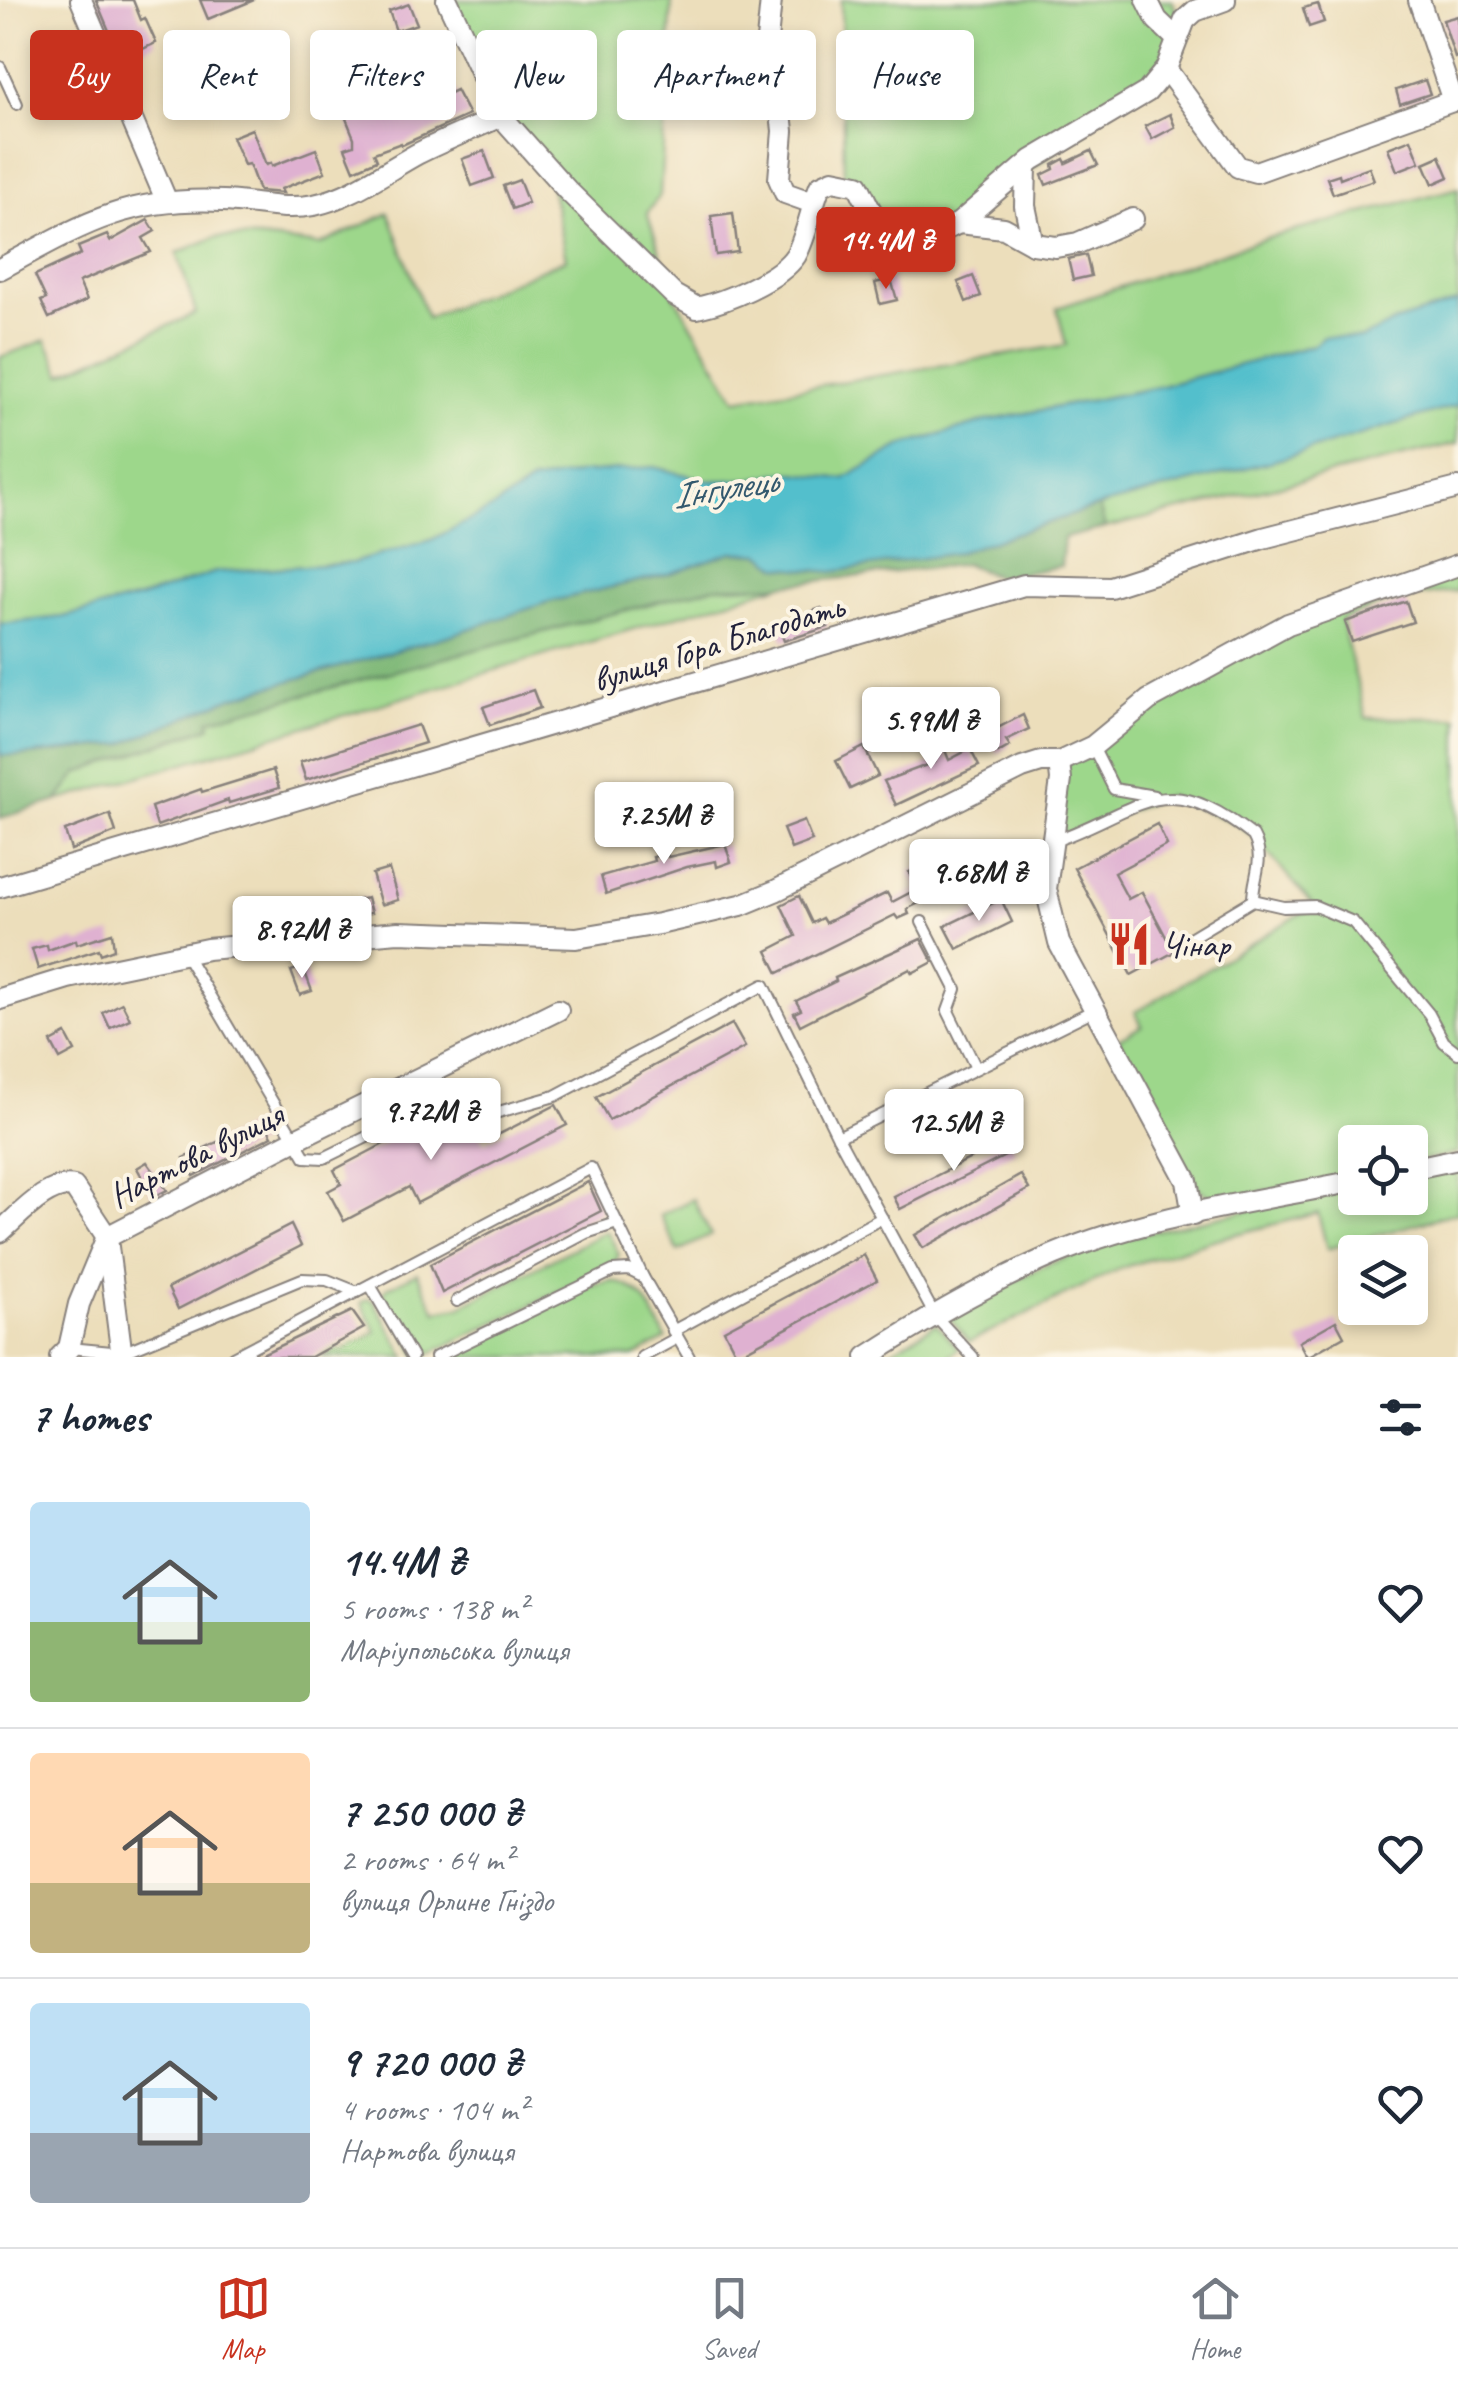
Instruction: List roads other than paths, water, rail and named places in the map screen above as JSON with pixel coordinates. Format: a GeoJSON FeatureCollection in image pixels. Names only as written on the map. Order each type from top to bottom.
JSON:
{"type":"FeatureCollection","features":[{"type":"Feature","properties":{"kind":"street"},"geometry":{"type":"LineString","coordinates":[[81,0],[167,202]]}},
{"type":"Feature","properties":{"kind":"street"},"geometry":{"type":"LineString","coordinates":[[447,0],[476,62]]}},
{"type":"Feature","properties":{"kind":"street"},"geometry":{"type":"LineString","coordinates":[[771,0],[767,40],[783,131],[779,179],[785,193],[813,203]]}},
{"type":"Feature","properties":{"kind":"street"},"geometry":{"type":"LineString","coordinates":[[1146,0],[1158,20],[1177,39]]}},
{"type":"Feature","properties":{"kind":"street"},"geometry":{"type":"LineString","coordinates":[[505,120],[567,190],[674,295],[697,308],[725,302],[795,257],[820,186],[832,180],[858,185],[884,229],[900,234],[947,230],[960,224],[1026,166],[1147,92],[1166,69],[1185,20],[1195,11],[1224,0]]}},
{"type":"Feature","properties":{"kind":"street"},"geometry":{"type":"LineString","coordinates":[[1166,69],[1238,167],[1256,172],[1456,100],[1418,0]]}},
{"type":"Feature","properties":{"kind":"street"},"geometry":{"type":"LineString","coordinates":[[0,269],[71,230],[138,205],[224,201],[275,209],[317,204],[380,178],[416,155],[492,120]]}},
{"type":"Feature","properties":{"kind":"street"},"geometry":{"type":"LineString","coordinates":[[1026,166],[1025,206],[1033,244]]}},
{"type":"Feature","properties":{"kind":"street"},"geometry":{"type":"LineString","coordinates":[[960,224],[1004,228],[1033,244],[1056,247],[1078,243],[1133,220]]}},
{"type":"Feature","properties":{"kind":"street","name":"вулиця Гора Благодать"},"geometry":{"type":"LineString","coordinates":[[0,888],[1024,585],[1110,588],[1263,538],[1458,488]]}},
{"type":"Feature","properties":{"kind":"street"},"geometry":{"type":"LineString","coordinates":[[0,998],[68,978],[184,954],[304,938],[398,932],[576,938],[659,924],[740,904],[775,891],[1022,768],[1059,762],[1093,746],[1149,700],[1288,624],[1458,564]]}},
{"type":"Feature","properties":{"kind":"street"},"geometry":{"type":"LineString","coordinates":[[1059,762],[1061,780],[1046,889],[1058,943],[1186,1180],[1194,1215]]}},
{"type":"Feature","properties":{"kind":"street","name":"Нартова вулиця"},"geometry":{"type":"LineString","coordinates":[[0,1232],[54,1188],[68,1185],[74,1187],[107,1238],[296,1139],[558,1010]]}},
{"type":"Feature","properties":{"kind":"street"},"geometry":{"type":"LineString","coordinates":[[1428,1165],[1458,1159]]}},
{"type":"Feature","properties":{"kind":"street"},"geometry":{"type":"LineString","coordinates":[[867,1357],[1044,1259],[1128,1231],[1338,1185]]}},
{"type":"Feature","properties":{"kind":"street"},"geometry":{"type":"LineString","coordinates":[[64,1352],[107,1238]]}},
{"type":"Feature","properties":{"kind":"street"},"geometry":{"type":"LineString","coordinates":[[107,1238],[122,1355]]}},
{"type":"Feature","properties":{"kind":"lane"},"geometry":{"type":"LineString","coordinates":[[0,67],[17,104]]}},
{"type":"Feature","properties":{"kind":"lane"},"geometry":{"type":"LineString","coordinates":[[1093,746],[1114,789],[1141,796],[1187,798],[1213,809],[1253,836],[1261,865],[1253,885],[1253,900]]}},
{"type":"Feature","properties":{"kind":"lane"},"geometry":{"type":"LineString","coordinates":[[1050,842],[1166,796]]}},
{"type":"Feature","properties":{"kind":"lane"},"geometry":{"type":"LineString","coordinates":[[1180,944],[1253,900],[1284,907],[1315,906],[1353,922],[1429,1014],[1444,1042],[1458,1053]]}},
{"type":"Feature","properties":{"kind":"lane"},"geometry":{"type":"LineString","coordinates":[[922,922],[956,989],[948,1011],[976,1068]]}},
{"type":"Feature","properties":{"kind":"lane"},"geometry":{"type":"LineString","coordinates":[[184,954],[305,1157],[324,1158],[381,1130],[496,1113],[556,1096],[764,985],[838,1137],[935,1316],[973,1357]]}},
{"type":"Feature","properties":{"kind":"lane"},"geometry":{"type":"LineString","coordinates":[[838,1137],[1094,1010]]}},
{"type":"Feature","properties":{"kind":"lane"},"geometry":{"type":"LineString","coordinates":[[232,1357],[591,1168],[643,1277],[689,1357]]}},
{"type":"Feature","properties":{"kind":"lane"},"geometry":{"type":"LineString","coordinates":[[642,1357],[675,1334],[882,1218]]}},
{"type":"Feature","properties":{"kind":"lane"},"geometry":{"type":"LineString","coordinates":[[457,1301],[586,1234],[617,1223]]}},
{"type":"Feature","properties":{"kind":"lane"},"geometry":{"type":"LineString","coordinates":[[436,1357],[613,1272],[629,1270],[643,1277]]}},
{"type":"Feature","properties":{"kind":"lane"},"geometry":{"type":"LineString","coordinates":[[64,1352],[122,1355],[302,1279],[327,1280],[357,1292]]}},
{"type":"Feature","properties":{"kind":"lane"},"geometry":{"type":"LineString","coordinates":[[370,1285],[412,1357]]}},
{"type":"Feature","properties":{"kind":"water","name":"Інгулець"},"geometry":{"type":"Polygon","coordinates":[[[1458,302],[1458,405],[1284,458],[1099,506],[956,553],[832,572],[779,567],[762,554],[732,552],[668,574],[548,602],[451,635],[230,698],[123,744],[0,755],[0,624],[63,617],[140,598],[216,572],[352,563],[431,540],[493,508],[532,482],[582,473],[653,467],[711,481],[753,479],[785,472],[844,479],[902,446],[987,421],[1158,387],[1314,345],[1323,337],[1362,338],[1397,321],[1458,302]]]}},
{"type":"Feature","properties":{"kind":"place","name":"Чінар"},"geometry":{"type":"Point","coordinates":[1129,944]}}]}
